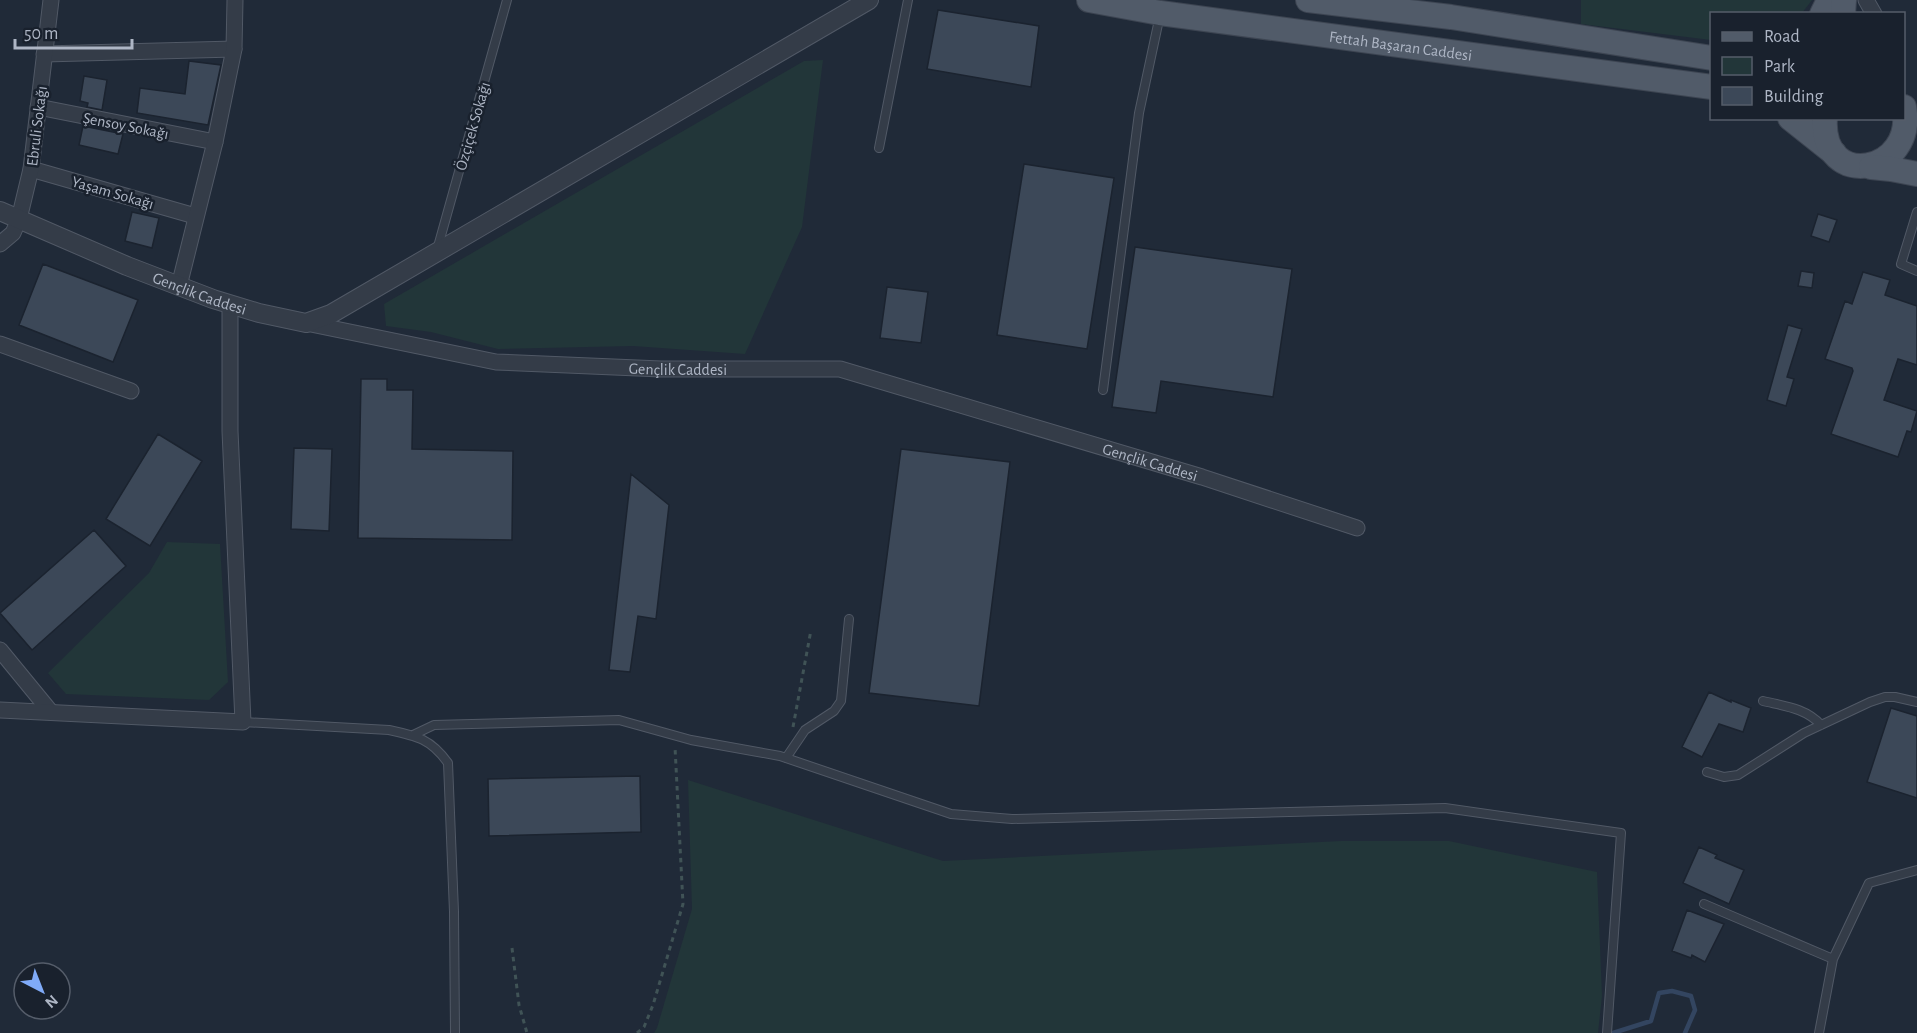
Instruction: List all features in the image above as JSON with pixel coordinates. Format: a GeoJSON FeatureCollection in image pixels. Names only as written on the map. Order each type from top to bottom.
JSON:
{"type":"FeatureCollection","features":[{"type":"Feature","properties":{"kind":"main road","name":"Fettah Başaran Caddesi"},"geometry":{"type":"LineString","coordinates":[[1089,0],[1160,13],[1710,87]]}},
{"type":"Feature","properties":{"kind":"main road","name":"Fettah Başaran Caddesi"},"geometry":{"type":"LineString","coordinates":[[1308,0],[1451,17],[1710,58]]}},
{"type":"Feature","properties":{"kind":"main road"},"geometry":{"type":"LineString","coordinates":[[1905,107],[1917,118]]}},
{"type":"Feature","properties":{"kind":"main road"},"geometry":{"type":"LineString","coordinates":[[1869,167],[1890,159],[1899,150],[1908,128],[1905,112]]}},
{"type":"Feature","properties":{"kind":"main road"},"geometry":{"type":"LineString","coordinates":[[1793,120],[1838,156],[1857,166],[1917,174]]}},
{"type":"Feature","properties":{"kind":"main road"},"geometry":{"type":"LineString","coordinates":[[1825,120],[1825,133],[1830,146],[1838,156]]}},
{"type":"Feature","properties":{"kind":"street","name":"Ebruli Sokağı"},"geometry":{"type":"LineString","coordinates":[[0,244],[13,233],[19,219],[31,169],[51,0]]}},
{"type":"Feature","properties":{"kind":"street"},"geometry":{"type":"LineString","coordinates":[[179,286],[215,142],[234,49],[235,0]]}},
{"type":"Feature","properties":{"kind":"street"},"geometry":{"type":"LineString","coordinates":[[306,323],[331,314],[868,0]]}},
{"type":"Feature","properties":{"kind":"street"},"geometry":{"type":"LineString","coordinates":[[44,54],[234,49]]}},
{"type":"Feature","properties":{"kind":"street","name":"Şensoy Sokağı"},"geometry":{"type":"LineString","coordinates":[[38,107],[215,142]]}},
{"type":"Feature","properties":{"kind":"street","name":"Yaşam Sokağı"},"geometry":{"type":"LineString","coordinates":[[31,169],[195,216]]}},
{"type":"Feature","properties":{"kind":"street","name":"Gençlik Caddesi"},"geometry":{"type":"LineString","coordinates":[[0,211],[179,286],[259,313],[496,362],[661,369],[840,369],[1202,477],[1357,528]]}},
{"type":"Feature","properties":{"kind":"street"},"geometry":{"type":"LineString","coordinates":[[0,710],[243,722],[230,431],[230,304]]}},
{"type":"Feature","properties":{"kind":"street"},"geometry":{"type":"LineString","coordinates":[[0,344],[131,391]]}},
{"type":"Feature","properties":{"kind":"street"},"geometry":{"type":"LineString","coordinates":[[0,650],[50,711]]}},
{"type":"Feature","properties":{"kind":"lane","name":"Özçiçek Sokağı"},"geometry":{"type":"LineString","coordinates":[[436,253],[507,0]]}},
{"type":"Feature","properties":{"kind":"lane"},"geometry":{"type":"LineString","coordinates":[[879,148],[908,0]]}},
{"type":"Feature","properties":{"kind":"lane"},"geometry":{"type":"LineString","coordinates":[[1103,390],[1139,113],[1160,13]]}},
{"type":"Feature","properties":{"kind":"lane"},"geometry":{"type":"LineString","coordinates":[[1917,212],[1900,264],[1917,271]]}},
{"type":"Feature","properties":{"kind":"lane"},"geometry":{"type":"LineString","coordinates":[[786,758],[806,730],[834,711],[841,700],[849,620]]}},
{"type":"Feature","properties":{"kind":"lane"},"geometry":{"type":"LineString","coordinates":[[1707,772],[1724,777],[1738,776],[1804,733],[1885,697],[1917,702]]}},
{"type":"Feature","properties":{"kind":"lane"},"geometry":{"type":"LineString","coordinates":[[1763,701],[1799,709],[1812,715],[1821,724]]}},
{"type":"Feature","properties":{"kind":"lane"},"geometry":{"type":"LineString","coordinates":[[413,735],[434,725],[619,720],[674,736],[786,758],[951,814],[1012,819],[1446,808],[1621,833],[1607,1033]]}},
{"type":"Feature","properties":{"kind":"lane"},"geometry":{"type":"LineString","coordinates":[[243,722],[389,730],[413,735],[437,748],[448,763],[454,912],[455,1033]]}},
{"type":"Feature","properties":{"kind":"lane"},"geometry":{"type":"LineString","coordinates":[[1819,1033],[1833,959],[1869,883],[1917,870]]}},
{"type":"Feature","properties":{"kind":"lane"},"geometry":{"type":"LineString","coordinates":[[1704,904],[1833,959]]}},
{"type":"Feature","properties":{"kind":"path"},"geometry":{"type":"LineString","coordinates":[[786,758],[811,630]]}},
{"type":"Feature","properties":{"kind":"path"},"geometry":{"type":"LineString","coordinates":[[638,1033],[644,1027],[653,1005],[683,904],[674,736]]}},
{"type":"Feature","properties":{"kind":"path"},"geometry":{"type":"LineString","coordinates":[[512,948],[519,1005],[527,1033]]}},
{"type":"Feature","properties":{"kind":"green space"},"geometry":{"type":"Polygon","coordinates":[[[1581,0],[1812,0],[1803,12],[1710,12],[1710,40],[1581,24],[1581,0]]]}},
{"type":"Feature","properties":{"kind":"green space"},"geometry":{"type":"Polygon","coordinates":[[[823,60],[802,227],[745,354],[633,346],[498,349],[431,332],[386,326],[384,304],[804,61],[823,60]]]}},
{"type":"Feature","properties":{"kind":"green space"},"geometry":{"type":"Polygon","coordinates":[[[167,542],[220,544],[228,682],[209,700],[66,694],[48,673],[149,573],[167,542]]]}},
{"type":"Feature","properties":{"kind":"green space"},"geometry":{"type":"Polygon","coordinates":[[[688,780],[943,861],[1341,841],[1449,841],[1597,872],[1602,996],[1598,1033],[654,1033],[692,909],[688,780]]]}},
{"type":"Feature","properties":{"kind":"building"},"geometry":{"type":"Polygon","coordinates":[[[938,10],[1039,26],[1031,87],[927,69],[938,10]]]}},
{"type":"Feature","properties":{"kind":"building"},"geometry":{"type":"Polygon","coordinates":[[[189,61],[221,65],[208,125],[137,113],[140,88],[185,94],[189,61]]]}},
{"type":"Feature","properties":{"kind":"building"},"geometry":{"type":"Polygon","coordinates":[[[84,76],[107,80],[102,110],[87,107],[88,103],[80,101],[84,76]]]}},
{"type":"Feature","properties":{"kind":"building"},"geometry":{"type":"Polygon","coordinates":[[[83,126],[123,134],[118,154],[79,145],[83,126]]]}},
{"type":"Feature","properties":{"kind":"building"},"geometry":{"type":"Polygon","coordinates":[[[1024,164],[1114,178],[1087,349],[997,335],[1024,164]]]}},
{"type":"Feature","properties":{"kind":"building"},"geometry":{"type":"Polygon","coordinates":[[[132,212],[159,218],[152,248],[125,241],[132,212]]]}},
{"type":"Feature","properties":{"kind":"building"},"geometry":{"type":"Polygon","coordinates":[[[1818,214],[1837,220],[1829,242],[1811,236],[1818,214]]]}},
{"type":"Feature","properties":{"kind":"building"},"geometry":{"type":"Polygon","coordinates":[[[1135,247],[1292,269],[1273,397],[1161,381],[1156,413],[1112,407],[1135,247]]]}},
{"type":"Feature","properties":{"kind":"building"},"geometry":{"type":"Polygon","coordinates":[[[43,264],[138,300],[113,362],[19,325],[43,264]]]}},
{"type":"Feature","properties":{"kind":"building"},"geometry":{"type":"Polygon","coordinates":[[[1801,271],[1814,273],[1812,288],[1798,286],[1801,271]]]}},
{"type":"Feature","properties":{"kind":"building"},"geometry":{"type":"Polygon","coordinates":[[[1863,272],[1890,280],[1885,295],[1917,306],[1917,365],[1898,359],[1884,400],[1917,411],[1911,432],[1907,431],[1898,457],[1831,434],[1853,371],[1852,368],[1825,359],[1845,301],[1852,304],[1863,272]]]}},
{"type":"Feature","properties":{"kind":"building"},"geometry":{"type":"Polygon","coordinates":[[[887,287],[928,292],[921,343],[880,338],[887,287]]]}},
{"type":"Feature","properties":{"kind":"building"},"geometry":{"type":"Polygon","coordinates":[[[1788,325],[1802,329],[1787,377],[1794,379],[1786,406],[1767,400],[1788,325]]]}},
{"type":"Feature","properties":{"kind":"building"},"geometry":{"type":"Polygon","coordinates":[[[361,379],[387,379],[387,390],[413,390],[412,449],[513,451],[512,540],[358,538],[361,379]]]}},
{"type":"Feature","properties":{"kind":"building"},"geometry":{"type":"Polygon","coordinates":[[[158,434],[202,461],[150,546],[106,519],[158,434]]]}},
{"type":"Feature","properties":{"kind":"building"},"geometry":{"type":"Polygon","coordinates":[[[294,448],[332,449],[329,531],[291,529],[294,448]]]}},
{"type":"Feature","properties":{"kind":"building"},"geometry":{"type":"Polygon","coordinates":[[[901,449],[1010,462],[979,706],[869,693],[901,449]]]}},
{"type":"Feature","properties":{"kind":"building"},"geometry":{"type":"Polygon","coordinates":[[[631,474],[669,505],[656,619],[638,616],[630,672],[609,670],[631,474]]]}},
{"type":"Feature","properties":{"kind":"building"},"geometry":{"type":"Polygon","coordinates":[[[94,530],[126,566],[32,650],[0,613],[94,530]]]}},
{"type":"Feature","properties":{"kind":"building"},"geometry":{"type":"Polygon","coordinates":[[[1709,692],[1751,708],[1743,732],[1719,724],[1702,757],[1682,747],[1709,692]]]}},
{"type":"Feature","properties":{"kind":"building"},"geometry":{"type":"Polygon","coordinates":[[[1891,708],[1917,716],[1917,798],[1867,782],[1891,708]]]}},
{"type":"Feature","properties":{"kind":"building"},"geometry":{"type":"Polygon","coordinates":[[[640,776],[641,832],[489,836],[488,779],[640,776]]]}},
{"type":"Feature","properties":{"kind":"building"},"geometry":{"type":"Polygon","coordinates":[[[1699,847],[1717,855],[1715,858],[1744,870],[1729,904],[1683,883],[1699,847]]]}},
{"type":"Feature","properties":{"kind":"building"},"geometry":{"type":"Polygon","coordinates":[[[1687,910],[1724,924],[1705,962],[1692,955],[1691,958],[1672,951],[1687,910]]]}},
{"type":"Feature","properties":{"kind":"waterway"},"geometry":{"type":"LineString","coordinates":[[1613,1033],[1651,1021],[1659,993],[1672,991],[1691,996],[1695,1010],[1685,1033]]}}]}
